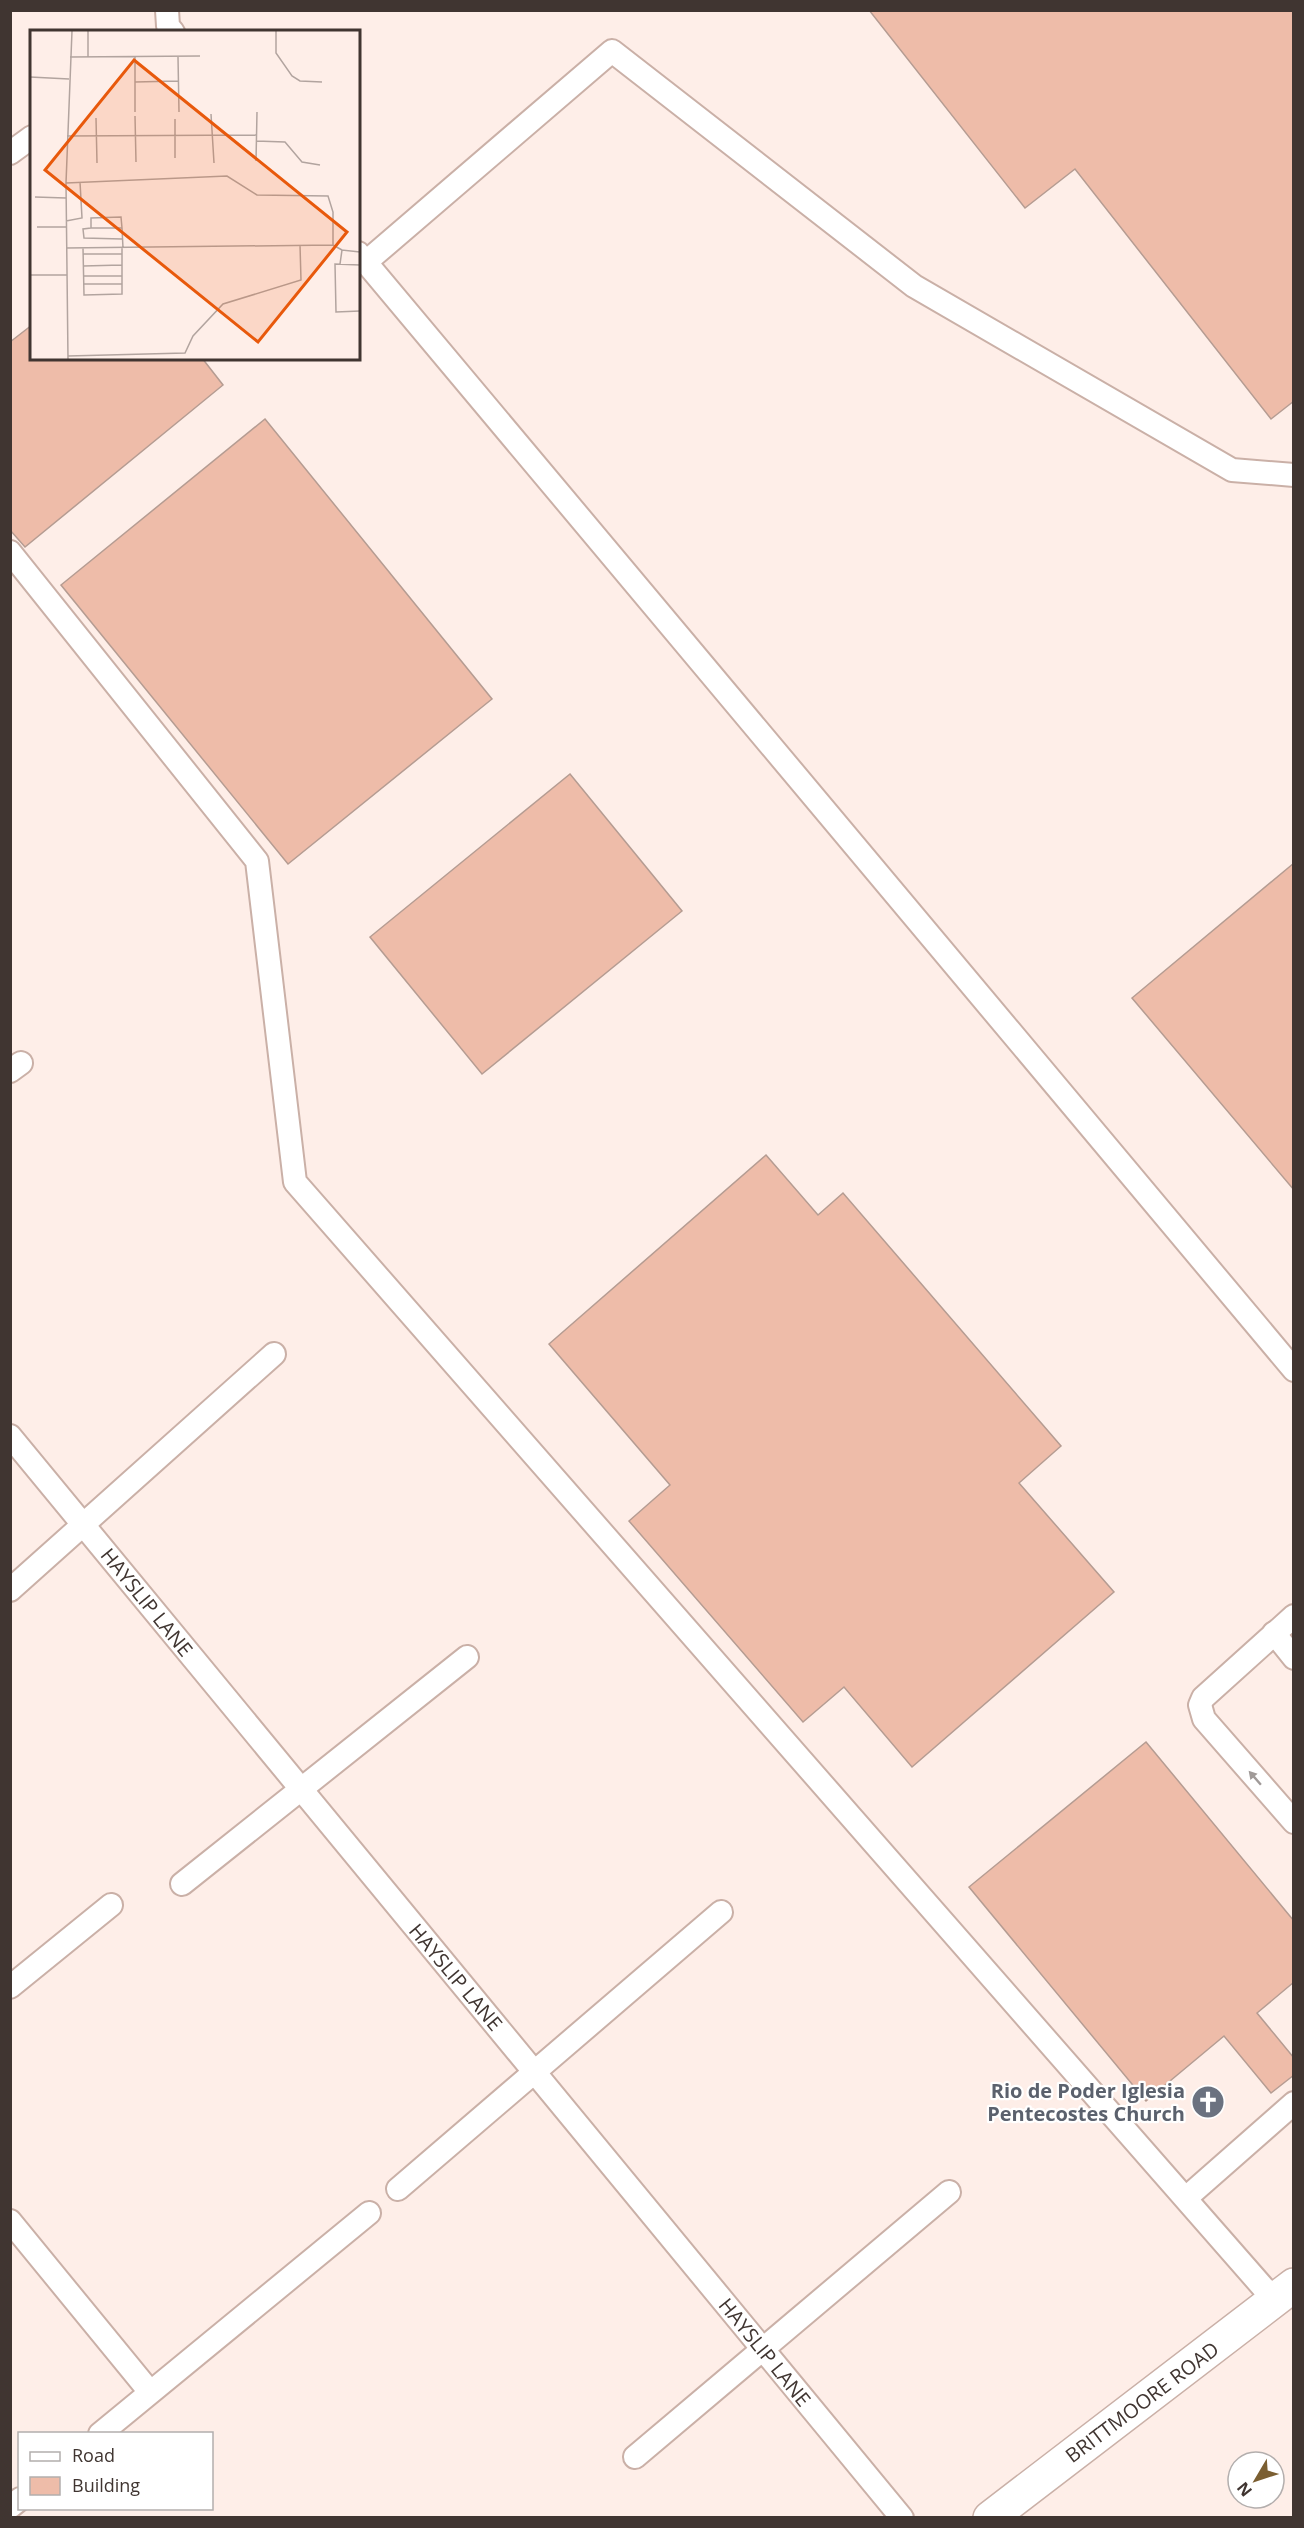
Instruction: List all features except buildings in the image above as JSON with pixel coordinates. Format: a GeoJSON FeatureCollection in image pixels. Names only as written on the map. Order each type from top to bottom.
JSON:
{"type":"FeatureCollection","features":[{"type":"Feature","properties":{"kind":"main road","name":"BRITTMOORE ROAD"},"geometry":{"type":"LineString","coordinates":[[990,2517],[1284,2293]]}},
{"type":"Feature","properties":{"kind":"lane"},"geometry":{"type":"LineString","coordinates":[[1293,475],[1232,470],[914,285],[612,51],[362,257],[1293,1370]]}},
{"type":"Feature","properties":{"kind":"lane"},"geometry":{"type":"LineString","coordinates":[[10,153],[30,138]]}},
{"type":"Feature","properties":{"kind":"lane"},"geometry":{"type":"LineString","coordinates":[[10,552],[257,861],[296,1182],[1185,2198],[1284,2293]]}},
{"type":"Feature","properties":{"kind":"lane"},"geometry":{"type":"LineString","coordinates":[[10,1590],[274,1354]]}},
{"type":"Feature","properties":{"kind":"lane","name":"HAYSLIP LANE"},"geometry":{"type":"LineString","coordinates":[[10,1436],[902,2517]]}},
{"type":"Feature","properties":{"kind":"lane"},"geometry":{"type":"LineString","coordinates":[[1293,1616],[1203,1698],[1200,1712],[1207,1724],[1293,1822]]}},
{"type":"Feature","properties":{"kind":"lane"},"geometry":{"type":"LineString","coordinates":[[1274,1633],[1293,1658]]}},
{"type":"Feature","properties":{"kind":"lane"},"geometry":{"type":"LineString","coordinates":[[182,1884],[466,1657]]}},
{"type":"Feature","properties":{"kind":"lane"},"geometry":{"type":"LineString","coordinates":[[10,1987],[111,1905]]}},
{"type":"Feature","properties":{"kind":"lane"},"geometry":{"type":"LineString","coordinates":[[398,2189],[721,1912]]}},
{"type":"Feature","properties":{"kind":"lane"},"geometry":{"type":"LineString","coordinates":[[1185,2198],[1293,2103]]}},
{"type":"Feature","properties":{"kind":"lane"},"geometry":{"type":"LineString","coordinates":[[635,2457],[949,2192]]}},
{"type":"Feature","properties":{"kind":"lane"},"geometry":{"type":"LineString","coordinates":[[101,2432],[369,2213]]}},
{"type":"Feature","properties":{"kind":"lane"},"geometry":{"type":"LineString","coordinates":[[10,2221],[150,2392]]}},
{"type":"Feature","properties":{"kind":"place","name":"Rio de Poder Iglesia Pentecostes Church"},"geometry":{"type":"Point","coordinates":[1208,2102]}}]}
